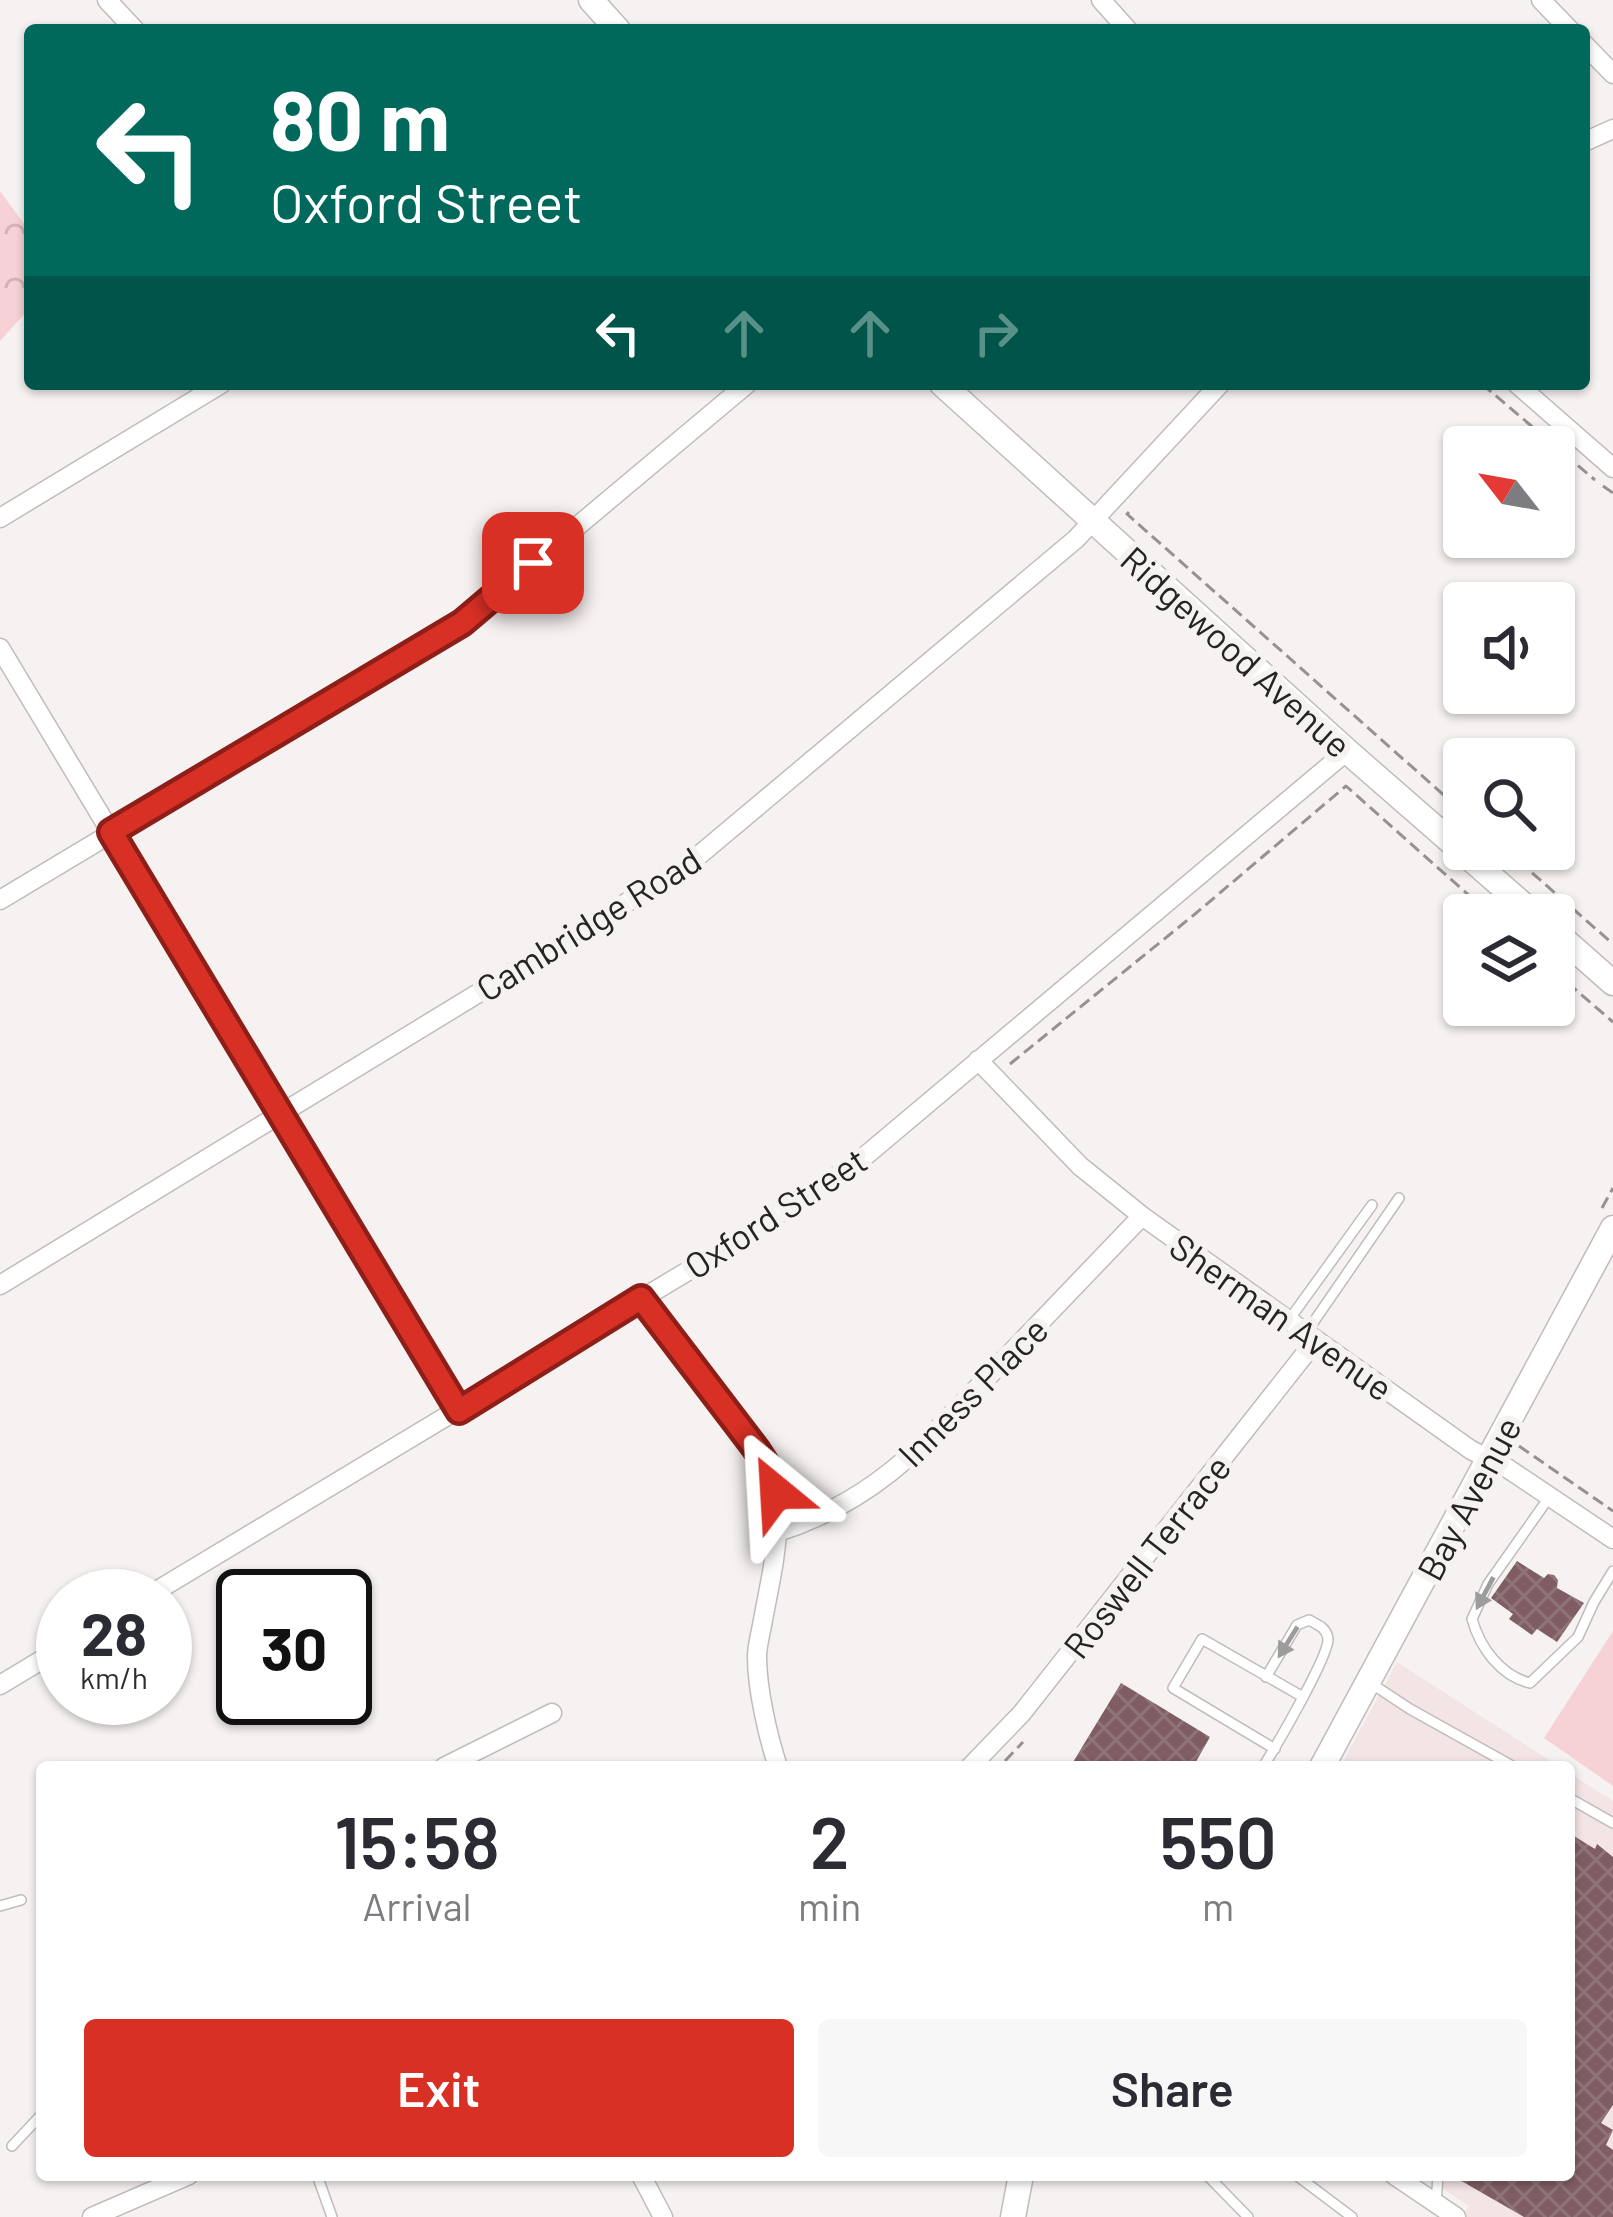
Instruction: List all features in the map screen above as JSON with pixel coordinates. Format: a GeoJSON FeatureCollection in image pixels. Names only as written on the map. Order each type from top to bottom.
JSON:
{"type":"FeatureCollection","features":[{"type":"Feature","properties":{"kind":"street"},"geometry":{"type":"LineString","coordinates":[[107,0],[129,24]]}},
{"type":"Feature","properties":{"kind":"street"},"geometry":{"type":"LineString","coordinates":[[591,0],[613,24]]}},
{"type":"Feature","properties":{"kind":"street"},"geometry":{"type":"LineString","coordinates":[[1101,0],[1123,24]]}},
{"type":"Feature","properties":{"kind":"street"},"geometry":{"type":"LineString","coordinates":[[1541,0],[1564,24]]}},
{"type":"Feature","properties":{"kind":"street"},"geometry":{"type":"LineString","coordinates":[[1590,50],[1613,74]]}},
{"type":"Feature","properties":{"kind":"street"},"geometry":{"type":"LineString","coordinates":[[0,518],[210,390]]}},
{"type":"Feature","properties":{"kind":"street"},"geometry":{"type":"LineString","coordinates":[[0,900],[462,623],[740,390]]}},
{"type":"Feature","properties":{"kind":"street","name":"Ridgewood Avenue"},"geometry":{"type":"LineString","coordinates":[[949,390],[1511,894]]}},
{"type":"Feature","properties":{"kind":"street","name":"Cambridge Road"},"geometry":{"type":"LineString","coordinates":[[0,1285],[685,867],[1094,521],[1214,390]]}},
{"type":"Feature","properties":{"kind":"street"},"geometry":{"type":"LineString","coordinates":[[1524,390],[1613,468]]}},
{"type":"Feature","properties":{"kind":"street"},"geometry":{"type":"LineString","coordinates":[[0,648],[459,1411]]}},
{"type":"Feature","properties":{"kind":"street","name":"Oxford Street"},"geometry":{"type":"LineString","coordinates":[[192,1570],[731,1245],[858,1162],[1347,751]]}},
{"type":"Feature","properties":{"kind":"street"},"geometry":{"type":"LineString","coordinates":[[1575,950],[1613,983]]}},
{"type":"Feature","properties":{"kind":"street","name":"Sherman Avenue"},"geometry":{"type":"LineString","coordinates":[[978,1060],[1080,1166],[1142,1216],[1464,1446],[1613,1539]]}},
{"type":"Feature","properties":{"kind":"street","name":"Inness Place"},"geometry":{"type":"LineString","coordinates":[[778,1532],[812,1521],[863,1494],[912,1456],[1142,1216]]}},
{"type":"Feature","properties":{"kind":"street","name":"Bay Avenue"},"geometry":{"type":"LineString","coordinates":[[1325,1761],[1489,1459],[1607,1218]]}},
{"type":"Feature","properties":{"kind":"street"},"geometry":{"type":"LineString","coordinates":[[641,1298],[769,1469],[776,1492],[778,1532],[757,1657],[776,1761]]}},
{"type":"Feature","properties":{"kind":"street","name":"Roswell Terrace"},"geometry":{"type":"LineString","coordinates":[[976,1761],[1022,1713],[1311,1337]]}},
{"type":"Feature","properties":{"kind":"street"},"geometry":{"type":"LineString","coordinates":[[0,1684],[36,1663]]}},
{"type":"Feature","properties":{"kind":"street"},"geometry":{"type":"LineString","coordinates":[[473,1761],[552,1713]]}},
{"type":"Feature","properties":{"kind":"street"},"geometry":{"type":"LineString","coordinates":[[92,2217],[175,2181]]}},
{"type":"Feature","properties":{"kind":"street"},"geometry":{"type":"LineString","coordinates":[[644,2181],[663,2217]]}},
{"type":"Feature","properties":{"kind":"street"},"geometry":{"type":"LineString","coordinates":[[1013,2217],[1020,2181]]}},
{"type":"Feature","properties":{"kind":"street"},"geometry":{"type":"LineString","coordinates":[[1402,2181],[1445,2212]]}},
{"type":"Feature","properties":{"kind":"lane"},"geometry":{"type":"LineString","coordinates":[[1311,1337],[1400,1198]]}},
{"type":"Feature","properties":{"kind":"lane"},"geometry":{"type":"LineString","coordinates":[[1289,1320],[1372,1205]]}},
{"type":"Feature","properties":{"kind":"lane"},"geometry":{"type":"LineString","coordinates":[[1550,1496],[1489,1584],[1472,1619],[1477,1635],[1512,1679],[1530,1683],[1577,1637],[1613,1571]]}},
{"type":"Feature","properties":{"kind":"lane"},"geometry":{"type":"LineString","coordinates":[[1267,1676],[1297,1625],[1309,1620],[1324,1628],[1328,1646],[1267,1761]]}},
{"type":"Feature","properties":{"kind":"lane"},"geometry":{"type":"LineString","coordinates":[[1275,1749],[1173,1688],[1202,1640],[1303,1697]]}},
{"type":"Feature","properties":{"kind":"lane"},"geometry":{"type":"LineString","coordinates":[[1369,1682],[1503,1761]]}},
{"type":"Feature","properties":{"kind":"lane"},"geometry":{"type":"LineString","coordinates":[[1575,1801],[1613,1823]]}},
{"type":"Feature","properties":{"kind":"lane"},"geometry":{"type":"LineString","coordinates":[[0,1906],[20,1900]]}},
{"type":"Feature","properties":{"kind":"lane"},"geometry":{"type":"LineString","coordinates":[[12,2146],[36,2120]]}},
{"type":"Feature","properties":{"kind":"lane"},"geometry":{"type":"LineString","coordinates":[[319,2181],[332,2217]]}},
{"type":"Feature","properties":{"kind":"lane"},"geometry":{"type":"LineString","coordinates":[[1213,2181],[1248,2217]]}},
{"type":"Feature","properties":{"kind":"lane"},"geometry":{"type":"LineString","coordinates":[[1304,2181],[1352,2217]]}},
{"type":"Feature","properties":{"kind":"lane"},"geometry":{"type":"LineString","coordinates":[[1439,2181],[1445,2212]]}},
{"type":"Feature","properties":{"kind":"path"},"geometry":{"type":"LineString","coordinates":[[1489,390],[1613,493]]}},
{"type":"Feature","properties":{"kind":"path"},"geometry":{"type":"LineString","coordinates":[[1127,514],[1443,794]]}},
{"type":"Feature","properties":{"kind":"path"},"geometry":{"type":"LineString","coordinates":[[1008,1066],[1346,786],[1467,894]]}},
{"type":"Feature","properties":{"kind":"path"},"geometry":{"type":"LineString","coordinates":[[1529,870],[1613,944]]}},
{"type":"Feature","properties":{"kind":"path"},"geometry":{"type":"LineString","coordinates":[[1575,989],[1613,1022]]}},
{"type":"Feature","properties":{"kind":"path"},"geometry":{"type":"LineString","coordinates":[[1607,1218],[1613,1188]]}},
{"type":"Feature","properties":{"kind":"path"},"geometry":{"type":"LineString","coordinates":[[1518,1447],[1613,1510]]}},
{"type":"Feature","properties":{"kind":"path"},"geometry":{"type":"LineString","coordinates":[[1004,1761],[1032,1730]]}},
{"type":"Feature","properties":{"kind":"shaded area"},"geometry":{"type":"Polygon","coordinates":[[[1397,1662],[1551,1761],[1343,1761],[1397,1662]]]}},
{"type":"Feature","properties":{"kind":"shaded area"},"geometry":{"type":"Polygon","coordinates":[[[1575,1777],[1613,1801],[1613,2217],[1462,2217],[1469,2206],[1431,2181],[1575,2181],[1575,1777]]]}},
{"type":"Feature","properties":{"kind":"green space"},"geometry":{"type":"Polygon","coordinates":[[[0,191],[24,224],[24,315],[0,341],[0,191]]]}},
{"type":"Feature","properties":{"kind":"green space"},"geometry":{"type":"Polygon","coordinates":[[[1613,1631],[1613,1786],[1544,1738],[1613,1631]]]}},
{"type":"Feature","properties":{"kind":"building"},"geometry":{"type":"Polygon","coordinates":[[[1517,1561],[1544,1578],[1554,1575],[1557,1588],[1584,1603],[1557,1642],[1537,1629],[1532,1635],[1491,1598],[1517,1561]]]}},
{"type":"Feature","properties":{"kind":"building"},"geometry":{"type":"Polygon","coordinates":[[[1121,1683],[1210,1737],[1196,1761],[1074,1761],[1121,1683]]]}},
{"type":"Feature","properties":{"kind":"building"},"geometry":{"type":"Polygon","coordinates":[[[1575,1837],[1595,1849],[1597,1844],[1613,1857],[1613,2105],[1601,2123],[1613,2130],[1606,2145],[1613,2150],[1613,2217],[1524,2217],[1461,2181],[1575,2181],[1575,1837]]]}},
{"type":"Feature","properties":{"kind":"route"},"geometry":{"type":"LineString","coordinates":[[533,563],[462,623],[111,832],[459,1411],[641,1298],[756,1449],[776,1492]]}}]}
